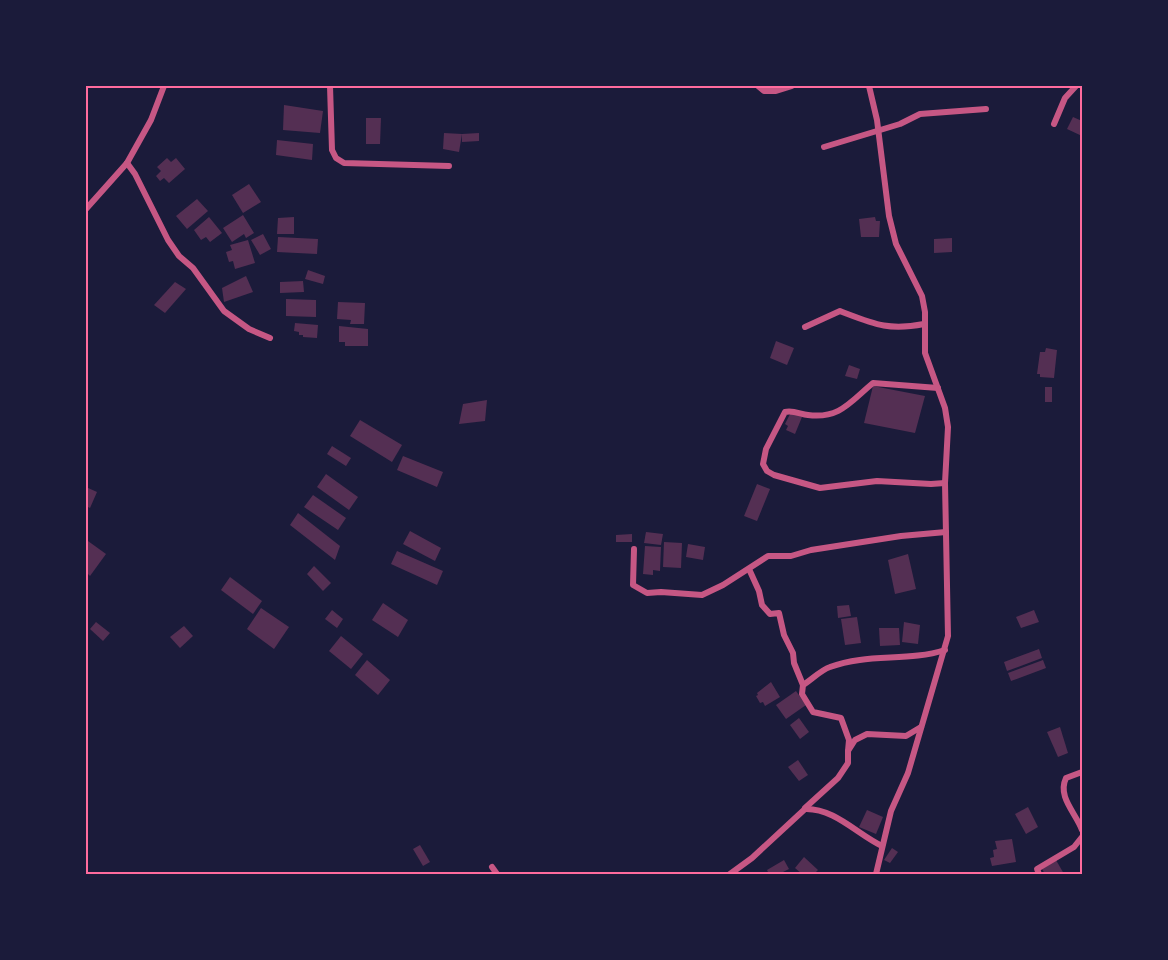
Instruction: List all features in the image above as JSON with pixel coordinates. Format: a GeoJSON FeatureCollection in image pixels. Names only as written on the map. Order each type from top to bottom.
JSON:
{"type":"FeatureCollection","features":[{"type":"Feature","properties":{"kind":"street"},"geometry":{"type":"LineString","coordinates":[[86,209],[126,163],[152,120],[165,86]]}},
{"type":"Feature","properties":{"kind":"street"},"geometry":{"type":"LineString","coordinates":[[330,86],[332,150],[336,158],[344,163],[449,166]]}},
{"type":"Feature","properties":{"kind":"street"},"geometry":{"type":"LineString","coordinates":[[758,86],[764,91],[776,91],[792,86]]}},
{"type":"Feature","properties":{"kind":"street"},"geometry":{"type":"LineString","coordinates":[[869,86],[879,132],[889,216],[896,244],[922,296],[925,312],[925,353],[945,408],[948,427],[945,483],[948,636],[908,773],[891,811],[876,874]]}},
{"type":"Feature","properties":{"kind":"street"},"geometry":{"type":"LineString","coordinates":[[1054,124],[1065,98],[1076,86]]}},
{"type":"Feature","properties":{"kind":"street"},"geometry":{"type":"LineString","coordinates":[[824,147],[879,132],[920,114],[986,109]]}},
{"type":"Feature","properties":{"kind":"street"},"geometry":{"type":"LineString","coordinates":[[126,163],[144,189],[168,240],[179,256],[193,268],[224,311],[249,329],[270,338]]}},
{"type":"Feature","properties":{"kind":"street"},"geometry":{"type":"LineString","coordinates":[[805,327],[840,311],[883,327],[902,328],[924,324]]}},
{"type":"Feature","properties":{"kind":"street"},"geometry":{"type":"LineString","coordinates":[[938,388],[873,383],[838,413],[809,415],[785,412],[766,450],[763,464],[767,471],[774,475],[820,488],[877,480],[945,483]]}},
{"type":"Feature","properties":{"kind":"street"},"geometry":{"type":"LineString","coordinates":[[634,549],[633,585],[639,590],[647,593],[702,595],[723,585],[768,556],[791,556],[811,550],[901,536],[946,532]]}},
{"type":"Feature","properties":{"kind":"street"},"geometry":{"type":"LineString","coordinates":[[730,874],[752,858],[838,778],[848,762],[849,740],[842,718],[813,712],[802,694],[803,686],[794,663],[793,653],[784,635],[779,613],[770,614],[762,605],[759,591],[749,569]]}},
{"type":"Feature","properties":{"kind":"street"},"geometry":{"type":"LineString","coordinates":[[803,686],[829,667],[869,658],[928,656],[945,650]]}},
{"type":"Feature","properties":{"kind":"street"},"geometry":{"type":"LineString","coordinates":[[848,751],[855,740],[867,734],[906,736],[921,728]]}},
{"type":"Feature","properties":{"kind":"street"},"geometry":{"type":"LineString","coordinates":[[1083,772],[1066,778],[1063,786],[1064,796],[1083,830]]}},
{"type":"Feature","properties":{"kind":"street"},"geometry":{"type":"LineString","coordinates":[[805,809],[815,808],[831,814],[882,846]]}},
{"type":"Feature","properties":{"kind":"street"},"geometry":{"type":"LineString","coordinates":[[1039,874],[1037,869],[1074,847],[1083,837]]}},
{"type":"Feature","properties":{"kind":"street"},"geometry":{"type":"LineString","coordinates":[[492,867],[497,874]]}},
{"type":"Feature","properties":{"kind":"building"},"geometry":{"type":"Polygon","coordinates":[[[284,105],[323,111],[320,133],[283,130],[284,105]]]}},
{"type":"Feature","properties":{"kind":"building"},"geometry":{"type":"Polygon","coordinates":[[[1073,117],[1082,121],[1082,136],[1067,129],[1073,117]]]}},
{"type":"Feature","properties":{"kind":"building"},"geometry":{"type":"Polygon","coordinates":[[[366,118],[381,118],[380,144],[366,144],[366,118]]]}},
{"type":"Feature","properties":{"kind":"building"},"geometry":{"type":"Polygon","coordinates":[[[444,133],[462,134],[459,152],[443,149],[444,133]]]}},
{"type":"Feature","properties":{"kind":"building"},"geometry":{"type":"Polygon","coordinates":[[[479,133],[479,141],[462,142],[462,134],[479,133]]]}},
{"type":"Feature","properties":{"kind":"building"},"geometry":{"type":"Polygon","coordinates":[[[277,140],[313,144],[312,160],[276,155],[277,140]]]}},
{"type":"Feature","properties":{"kind":"building"},"geometry":{"type":"Polygon","coordinates":[[[167,158],[171,162],[176,158],[185,169],[169,183],[164,178],[160,181],[156,176],[161,171],[157,167],[167,158]]]}},
{"type":"Feature","properties":{"kind":"building"},"geometry":{"type":"Polygon","coordinates":[[[249,184],[261,202],[243,213],[232,195],[249,184]]]}},
{"type":"Feature","properties":{"kind":"building"},"geometry":{"type":"Polygon","coordinates":[[[197,199],[208,211],[187,229],[176,216],[197,199]]]}},
{"type":"Feature","properties":{"kind":"building"},"geometry":{"type":"Polygon","coordinates":[[[243,215],[254,233],[246,238],[244,234],[232,242],[223,228],[243,215]]]}},
{"type":"Feature","properties":{"kind":"building"},"geometry":{"type":"Polygon","coordinates":[[[209,217],[222,233],[210,242],[206,237],[201,240],[194,230],[209,217]]]}},
{"type":"Feature","properties":{"kind":"building"},"geometry":{"type":"Polygon","coordinates":[[[294,217],[294,234],[277,234],[278,218],[294,217]]]}},
{"type":"Feature","properties":{"kind":"building"},"geometry":{"type":"Polygon","coordinates":[[[875,217],[876,221],[880,221],[879,237],[861,237],[859,219],[875,217]]]}},
{"type":"Feature","properties":{"kind":"building"},"geometry":{"type":"Polygon","coordinates":[[[263,234],[271,249],[260,255],[251,240],[263,234]]]}},
{"type":"Feature","properties":{"kind":"building"},"geometry":{"type":"Polygon","coordinates":[[[278,237],[318,239],[317,254],[277,252],[278,237]]]}},
{"type":"Feature","properties":{"kind":"building"},"geometry":{"type":"Polygon","coordinates":[[[952,238],[952,252],[934,253],[934,239],[952,238]]]}},
{"type":"Feature","properties":{"kind":"building"},"geometry":{"type":"Polygon","coordinates":[[[248,240],[255,263],[235,269],[233,261],[229,262],[226,252],[232,250],[230,245],[248,240]]]}},
{"type":"Feature","properties":{"kind":"building"},"geometry":{"type":"Polygon","coordinates":[[[308,270],[325,276],[323,284],[305,279],[308,270]]]}},
{"type":"Feature","properties":{"kind":"building"},"geometry":{"type":"Polygon","coordinates":[[[246,276],[253,292],[224,302],[222,288],[246,276]]]}},
{"type":"Feature","properties":{"kind":"building"},"geometry":{"type":"Polygon","coordinates":[[[303,281],[304,292],[280,293],[280,282],[303,281]]]}},
{"type":"Feature","properties":{"kind":"building"},"geometry":{"type":"Polygon","coordinates":[[[175,282],[186,289],[165,313],[154,305],[175,282]]]}},
{"type":"Feature","properties":{"kind":"building"},"geometry":{"type":"Polygon","coordinates":[[[286,299],[316,300],[316,317],[286,316],[286,299]]]}},
{"type":"Feature","properties":{"kind":"building"},"geometry":{"type":"Polygon","coordinates":[[[338,302],[365,303],[364,324],[350,324],[351,320],[337,319],[338,302]]]}},
{"type":"Feature","properties":{"kind":"building"},"geometry":{"type":"Polygon","coordinates":[[[295,323],[318,325],[317,338],[299,335],[299,332],[294,331],[295,323]]]}},
{"type":"Feature","properties":{"kind":"building"},"geometry":{"type":"Polygon","coordinates":[[[339,326],[368,329],[368,346],[345,346],[345,342],[339,342],[339,326]]]}},
{"type":"Feature","properties":{"kind":"building"},"geometry":{"type":"Polygon","coordinates":[[[776,341],[794,348],[787,365],[770,358],[776,341]]]}},
{"type":"Feature","properties":{"kind":"building"},"geometry":{"type":"Polygon","coordinates":[[[1046,348],[1057,350],[1054,378],[1040,377],[1040,374],[1037,374],[1040,352],[1045,352],[1046,348]]]}},
{"type":"Feature","properties":{"kind":"building"},"geometry":{"type":"Polygon","coordinates":[[[849,365],[860,369],[857,379],[845,376],[849,365]]]}},
{"type":"Feature","properties":{"kind":"building"},"geometry":{"type":"Polygon","coordinates":[[[873,386],[925,396],[915,433],[864,423],[873,386]]]}},
{"type":"Feature","properties":{"kind":"building"},"geometry":{"type":"Polygon","coordinates":[[[1045,387],[1052,387],[1052,402],[1045,402],[1045,387]]]}},
{"type":"Feature","properties":{"kind":"building"},"geometry":{"type":"Polygon","coordinates":[[[487,400],[485,421],[459,424],[463,404],[487,400]]]}},
{"type":"Feature","properties":{"kind":"building"},"geometry":{"type":"Polygon","coordinates":[[[791,412],[802,417],[795,434],[786,430],[788,426],[785,424],[791,412]]]}},
{"type":"Feature","properties":{"kind":"building"},"geometry":{"type":"Polygon","coordinates":[[[360,420],[402,445],[392,462],[350,436],[360,420]]]}},
{"type":"Feature","properties":{"kind":"building"},"geometry":{"type":"Polygon","coordinates":[[[332,446],[351,458],[346,466],[327,454],[332,446]]]}},
{"type":"Feature","properties":{"kind":"building"},"geometry":{"type":"Polygon","coordinates":[[[403,456],[443,472],[437,487],[397,470],[403,456]]]}},
{"type":"Feature","properties":{"kind":"building"},"geometry":{"type":"Polygon","coordinates":[[[326,474],[358,497],[349,510],[317,487],[326,474]]]}},
{"type":"Feature","properties":{"kind":"building"},"geometry":{"type":"Polygon","coordinates":[[[757,484],[770,489],[757,521],[744,516],[757,484]]]}},
{"type":"Feature","properties":{"kind":"building"},"geometry":{"type":"Polygon","coordinates":[[[86,487],[97,492],[90,508],[86,506],[86,487]]]}},
{"type":"Feature","properties":{"kind":"building"},"geometry":{"type":"Polygon","coordinates":[[[313,495],[346,518],[338,530],[304,507],[313,495]]]}},
{"type":"Feature","properties":{"kind":"building"},"geometry":{"type":"Polygon","coordinates":[[[298,513],[340,546],[335,560],[290,525],[298,513]]]}},
{"type":"Feature","properties":{"kind":"building"},"geometry":{"type":"Polygon","coordinates":[[[410,531],[441,548],[435,561],[403,544],[410,531]]]}},
{"type":"Feature","properties":{"kind":"building"},"geometry":{"type":"Polygon","coordinates":[[[646,532],[663,534],[661,545],[644,543],[646,532]]]}},
{"type":"Feature","properties":{"kind":"building"},"geometry":{"type":"Polygon","coordinates":[[[632,534],[632,542],[616,542],[616,535],[632,534]]]}},
{"type":"Feature","properties":{"kind":"building"},"geometry":{"type":"Polygon","coordinates":[[[88,541],[106,554],[90,576],[86,572],[86,544],[88,541]]]}},
{"type":"Feature","properties":{"kind":"building"},"geometry":{"type":"Polygon","coordinates":[[[664,542],[682,543],[681,568],[663,567],[664,542]]]}},
{"type":"Feature","properties":{"kind":"building"},"geometry":{"type":"Polygon","coordinates":[[[688,544],[705,547],[703,560],[686,557],[688,544]]]}},
{"type":"Feature","properties":{"kind":"building"},"geometry":{"type":"Polygon","coordinates":[[[645,546],[661,547],[660,571],[653,570],[653,575],[643,574],[645,546]]]}},
{"type":"Feature","properties":{"kind":"building"},"geometry":{"type":"Polygon","coordinates":[[[397,551],[443,571],[437,585],[391,564],[397,551]]]}},
{"type":"Feature","properties":{"kind":"building"},"geometry":{"type":"Polygon","coordinates":[[[908,554],[916,589],[895,594],[888,560],[908,554]]]}},
{"type":"Feature","properties":{"kind":"building"},"geometry":{"type":"Polygon","coordinates":[[[314,566],[331,583],[323,591],[307,574],[314,566]]]}},
{"type":"Feature","properties":{"kind":"building"},"geometry":{"type":"Polygon","coordinates":[[[230,577],[262,601],[253,614],[221,590],[230,577]]]}},
{"type":"Feature","properties":{"kind":"building"},"geometry":{"type":"Polygon","coordinates":[[[383,603],[408,620],[398,637],[372,620],[383,603]]]}},
{"type":"Feature","properties":{"kind":"building"},"geometry":{"type":"Polygon","coordinates":[[[849,605],[851,616],[838,618],[837,606],[849,605]]]}},
{"type":"Feature","properties":{"kind":"building"},"geometry":{"type":"Polygon","coordinates":[[[261,608],[289,627],[274,649],[247,629],[261,608]]]}},
{"type":"Feature","properties":{"kind":"building"},"geometry":{"type":"Polygon","coordinates":[[[332,610],[343,619],[337,628],[325,619],[332,610]]]}},
{"type":"Feature","properties":{"kind":"building"},"geometry":{"type":"Polygon","coordinates":[[[1034,610],[1039,622],[1021,628],[1016,617],[1034,610]]]}},
{"type":"Feature","properties":{"kind":"building"},"geometry":{"type":"Polygon","coordinates":[[[857,617],[861,643],[845,645],[841,619],[857,617]]]}},
{"type":"Feature","properties":{"kind":"building"},"geometry":{"type":"Polygon","coordinates":[[[96,622],[110,633],[103,641],[90,629],[96,622]]]}},
{"type":"Feature","properties":{"kind":"building"},"geometry":{"type":"Polygon","coordinates":[[[904,622],[920,625],[918,644],[902,642],[904,622]]]}},
{"type":"Feature","properties":{"kind":"building"},"geometry":{"type":"Polygon","coordinates":[[[184,626],[193,636],[180,648],[170,637],[184,626]]]}},
{"type":"Feature","properties":{"kind":"building"},"geometry":{"type":"Polygon","coordinates":[[[879,628],[899,628],[900,645],[880,646],[879,628]]]}},
{"type":"Feature","properties":{"kind":"building"},"geometry":{"type":"Polygon","coordinates":[[[341,636],[363,654],[351,669],[329,651],[341,636]]]}},
{"type":"Feature","properties":{"kind":"building"},"geometry":{"type":"Polygon","coordinates":[[[1039,649],[1042,658],[1007,671],[1004,662],[1039,649]]]}},
{"type":"Feature","properties":{"kind":"building"},"geometry":{"type":"Polygon","coordinates":[[[367,660],[390,680],[378,695],[355,675],[367,660]]]}},
{"type":"Feature","properties":{"kind":"building"},"geometry":{"type":"Polygon","coordinates":[[[1043,660],[1046,668],[1011,681],[1008,673],[1043,660]]]}},
{"type":"Feature","properties":{"kind":"building"},"geometry":{"type":"Polygon","coordinates":[[[771,682],[780,697],[765,706],[756,696],[771,682]]]}},
{"type":"Feature","properties":{"kind":"building"},"geometry":{"type":"Polygon","coordinates":[[[796,691],[806,705],[786,719],[776,705],[796,691]]]}},
{"type":"Feature","properties":{"kind":"building"},"geometry":{"type":"Polygon","coordinates":[[[799,718],[809,732],[800,739],[790,725],[799,718]]]}},
{"type":"Feature","properties":{"kind":"building"},"geometry":{"type":"Polygon","coordinates":[[[1060,727],[1068,753],[1058,757],[1047,732],[1060,727]]]}},
{"type":"Feature","properties":{"kind":"building"},"geometry":{"type":"Polygon","coordinates":[[[798,760],[808,775],[799,781],[788,767],[798,760]]]}},
{"type":"Feature","properties":{"kind":"building"},"geometry":{"type":"Polygon","coordinates":[[[1028,807],[1038,827],[1026,834],[1015,814],[1028,807]]]}},
{"type":"Feature","properties":{"kind":"building"},"geometry":{"type":"Polygon","coordinates":[[[867,810],[883,817],[876,834],[859,827],[867,810]]]}},
{"type":"Feature","properties":{"kind":"building"},"geometry":{"type":"Polygon","coordinates":[[[1012,839],[1016,862],[992,866],[990,858],[994,857],[993,850],[997,849],[995,841],[1012,839]]]}},
{"type":"Feature","properties":{"kind":"building"},"geometry":{"type":"Polygon","coordinates":[[[420,845],[430,862],[423,866],[413,849],[420,845]]]}},
{"type":"Feature","properties":{"kind":"building"},"geometry":{"type":"Polygon","coordinates":[[[892,848],[898,852],[890,863],[884,860],[892,848]]]}},
{"type":"Feature","properties":{"kind":"building"},"geometry":{"type":"Polygon","coordinates":[[[804,857],[818,870],[814,874],[802,874],[795,868],[804,857]]]}},
{"type":"Feature","properties":{"kind":"building"},"geometry":{"type":"Polygon","coordinates":[[[784,860],[789,869],[779,874],[769,874],[767,870],[784,860]]]}},
{"type":"Feature","properties":{"kind":"building"},"geometry":{"type":"Polygon","coordinates":[[[1056,860],[1064,874],[1045,874],[1042,869],[1056,860]]]}}]}
